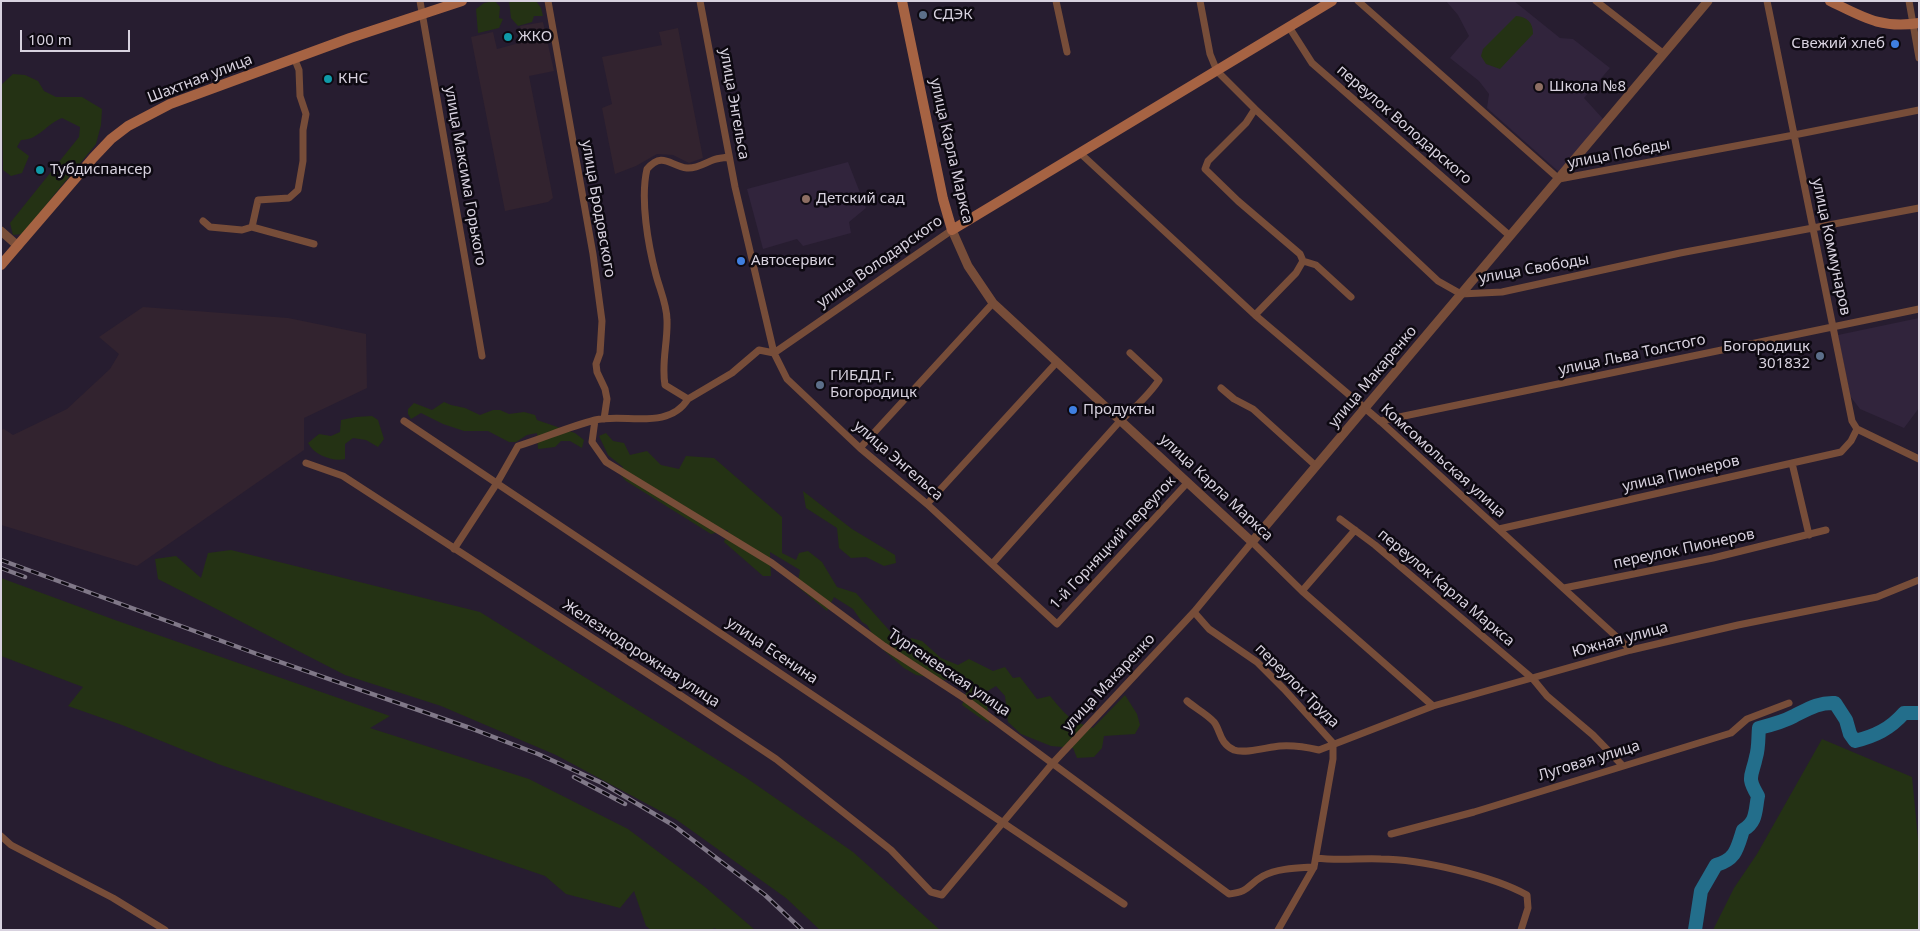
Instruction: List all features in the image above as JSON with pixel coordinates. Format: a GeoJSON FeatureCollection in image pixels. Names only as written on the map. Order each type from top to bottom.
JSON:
{"type":"FeatureCollection","features":[{"type":"Feature","properties":{"kind":"main road","name":"Шахтная улица"},"geometry":{"type":"LineString","coordinates":[[1,265],[93,158],[111,139],[128,126],[170,104],[462,1]]}},
{"type":"Feature","properties":{"kind":"main road","name":"улица Карла Маркса"},"geometry":{"type":"LineString","coordinates":[[902,1],[943,200],[952,230]]}},
{"type":"Feature","properties":{"kind":"main road","name":"улица Володарского"},"geometry":{"type":"LineString","coordinates":[[952,230],[1332,1]]}},
{"type":"Feature","properties":{"kind":"main road"},"geometry":{"type":"LineString","coordinates":[[1830,1],[1879,24],[1893,26],[1916,23]]}},
{"type":"Feature","properties":{"kind":"street","name":"улица Максима Горького"},"geometry":{"type":"LineString","coordinates":[[420,1],[482,356]]}},
{"type":"Feature","properties":{"kind":"street","name":"улица Бродовского"},"geometry":{"type":"LineString","coordinates":[[548,1],[593,254],[602,321],[600,353],[596,364],[596,372],[605,389],[607,399],[604,419]]}},
{"type":"Feature","properties":{"kind":"street","name":"улица Энгельса"},"geometry":{"type":"LineString","coordinates":[[700,1],[729,157],[774,353],[788,379],[860,448],[927,504],[1058,624]]}},
{"type":"Feature","properties":{"kind":"street"},"geometry":{"type":"LineString","coordinates":[[1056,1],[1067,52]]}},
{"type":"Feature","properties":{"kind":"street","name":"улица Свободы"},"geometry":{"type":"LineString","coordinates":[[1200,1],[1210,54],[1216,71],[1255,110],[1438,281],[1461,294],[1502,292],[1680,253],[1919,208]]}},
{"type":"Feature","properties":{"kind":"street","name":"улица Победы"},"geometry":{"type":"LineString","coordinates":[[1358,1],[1559,179],[1919,110]]}},
{"type":"Feature","properties":{"kind":"street"},"geometry":{"type":"LineString","coordinates":[[1596,1],[1664,54]]}},
{"type":"Feature","properties":{"kind":"street","name":"улица Макаренко"},"geometry":{"type":"LineString","coordinates":[[942,895],[1052,764],[1194,612],[1708,1]]}},
{"type":"Feature","properties":{"kind":"street","name":"улица Коммунаров"},"geometry":{"type":"LineString","coordinates":[[1767,1],[1852,421],[1858,429]]}},
{"type":"Feature","properties":{"kind":"street"},"geometry":{"type":"LineString","coordinates":[[1909,1],[1916,23],[1919,58]]}},
{"type":"Feature","properties":{"kind":"street","name":"переулок Володарского"},"geometry":{"type":"LineString","coordinates":[[1289,27],[1312,63],[1510,236]]}},
{"type":"Feature","properties":{"kind":"street"},"geometry":{"type":"LineString","coordinates":[[252,227],[258,200],[289,198],[298,190],[303,161],[303,130],[306,114],[300,96],[299,70],[295,60]]}},
{"type":"Feature","properties":{"kind":"street"},"geometry":{"type":"LineString","coordinates":[[1255,110],[1246,123],[1208,161],[1205,169],[1238,201],[1300,254],[1303,261],[1316,266],[1351,297]]}},
{"type":"Feature","properties":{"kind":"street","name":"Комсомольская улица"},"geometry":{"type":"LineString","coordinates":[[1080,153],[1255,315],[1380,421],[1630,650]]}},
{"type":"Feature","properties":{"kind":"street"},"geometry":{"type":"LineString","coordinates":[[688,398],[666,385],[664,358],[668,320],[656,274],[645,212],[645,179],[647,168],[658,160],[666,160],[686,168],[696,167],[716,159],[729,157]]}},
{"type":"Feature","properties":{"kind":"street"},"geometry":{"type":"LineString","coordinates":[[203,221],[210,227],[242,230],[252,227],[314,244]]}},
{"type":"Feature","properties":{"kind":"street","name":"улица Володарского"},"geometry":{"type":"LineString","coordinates":[[454,549],[497,483],[518,446],[595,420],[651,419],[675,412],[685,404],[688,398],[732,373],[759,350],[774,353],[952,230]]}},
{"type":"Feature","properties":{"kind":"street","name":"улица Карла Маркса"},"geometry":{"type":"LineString","coordinates":[[952,230],[968,266],[992,303],[1188,482],[1302,591],[1432,706]]}},
{"type":"Feature","properties":{"kind":"street"},"geometry":{"type":"LineString","coordinates":[[1,232],[18,246]]}},
{"type":"Feature","properties":{"kind":"street"},"geometry":{"type":"LineString","coordinates":[[1255,315],[1296,272],[1303,261]]}},
{"type":"Feature","properties":{"kind":"street"},"geometry":{"type":"LineString","coordinates":[[860,448],[992,303]]}},
{"type":"Feature","properties":{"kind":"street","name":"улица Льва Толстого"},"geometry":{"type":"LineString","coordinates":[[1380,421],[1919,309]]}},
{"type":"Feature","properties":{"kind":"street"},"geometry":{"type":"LineString","coordinates":[[992,564],[1159,380],[1130,353]]}},
{"type":"Feature","properties":{"kind":"street"},"geometry":{"type":"LineString","coordinates":[[927,504],[1057,362]]}},
{"type":"Feature","properties":{"kind":"street"},"geometry":{"type":"LineString","coordinates":[[1221,388],[1234,400],[1252,409],[1316,466]]}},
{"type":"Feature","properties":{"kind":"street","name":"Тургеневская улица"},"geometry":{"type":"LineString","coordinates":[[595,420],[592,442],[606,462],[772,563],[884,646],[964,698],[1229,894],[1243,893],[1264,876],[1287,869],[1314,867]]}},
{"type":"Feature","properties":{"kind":"street","name":"улица Есенина"},"geometry":{"type":"LineString","coordinates":[[404,421],[1124,904]]}},
{"type":"Feature","properties":{"kind":"street"},"geometry":{"type":"LineString","coordinates":[[1858,429],[1919,459]]}},
{"type":"Feature","properties":{"kind":"street","name":"улица Пионеров"},"geometry":{"type":"LineString","coordinates":[[1499,529],[1841,452],[1851,441],[1858,429]]}},
{"type":"Feature","properties":{"kind":"street","name":"Железнодорожная улица"},"geometry":{"type":"LineString","coordinates":[[306,463],[343,476],[776,759],[891,850],[931,892],[942,895]]}},
{"type":"Feature","properties":{"kind":"street"},"geometry":{"type":"LineString","coordinates":[[1792,463],[1809,535]]}},
{"type":"Feature","properties":{"kind":"street","name":"1-й Горняцкий переулок"},"geometry":{"type":"LineString","coordinates":[[1058,624],[1188,482]]}},
{"type":"Feature","properties":{"kind":"street","name":"переулок Карла Маркса"},"geometry":{"type":"LineString","coordinates":[[1340,518],[1533,679],[1547,696],[1593,734],[1622,765]]}},
{"type":"Feature","properties":{"kind":"street"},"geometry":{"type":"LineString","coordinates":[[1302,591],[1355,530]]}},
{"type":"Feature","properties":{"kind":"street","name":"переулок Пионеров"},"geometry":{"type":"LineString","coordinates":[[1564,588],[1713,558],[1826,530]]}},
{"type":"Feature","properties":{"kind":"street","name":"Южная улица"},"geometry":{"type":"LineString","coordinates":[[1187,701],[1215,723],[1218,734],[1235,750],[1302,746],[1318,750],[1432,706],[1533,679],[1630,650],[1738,625],[1877,597],[1919,580]]}},
{"type":"Feature","properties":{"kind":"street","name":"переулок Труда"},"geometry":{"type":"LineString","coordinates":[[1194,612],[1209,629],[1257,662],[1333,743]]}},
{"type":"Feature","properties":{"kind":"street","name":"Луговая улица"},"geometry":{"type":"LineString","coordinates":[[1391,834],[1474,812],[1731,733],[1747,719],[1790,703]]}},
{"type":"Feature","properties":{"kind":"street"},"geometry":{"type":"LineString","coordinates":[[1278,930],[1314,867],[1333,759],[1333,743]]}},
{"type":"Feature","properties":{"kind":"street"},"geometry":{"type":"LineString","coordinates":[[1,836],[12,845],[98,890],[165,930]]}},
{"type":"Feature","properties":{"kind":"street"},"geometry":{"type":"LineString","coordinates":[[1316,858],[1404,860],[1454,870],[1514,888],[1527,895],[1528,908],[1521,930]]}},
{"type":"Feature","properties":{"kind":"shaded area","name":"Школа №8"},"geometry":{"type":"Polygon","coordinates":[[[1446,1],[1514,1],[1560,38],[1573,39],[1610,68],[1584,98],[1604,120],[1559,172],[1487,108],[1489,94],[1479,81],[1450,58],[1469,36],[1458,15],[1446,1]]]}},
{"type":"Feature","properties":{"kind":"shaded area","name":"ЖКО"},"geometry":{"type":"Polygon","coordinates":[[[543,22],[554,71],[529,76],[553,198],[548,202],[505,211],[471,37],[493,32],[497,49],[523,42],[520,26],[543,22]]]}},
{"type":"Feature","properties":{"kind":"shaded area"},"geometry":{"type":"Polygon","coordinates":[[[678,28],[703,158],[689,163],[673,155],[657,154],[636,166],[615,174],[602,108],[612,104],[602,57],[662,45],[659,32],[678,28]]]}},
{"type":"Feature","properties":{"kind":"shaded area","name":"Детский сад"},"geometry":{"type":"Polygon","coordinates":[[[848,162],[866,208],[849,222],[851,233],[803,246],[797,239],[763,249],[747,189],[848,162]]]}},
{"type":"Feature","properties":{"kind":"shaded area"},"geometry":{"type":"Polygon","coordinates":[[[143,307],[288,318],[366,334],[367,388],[304,418],[304,450],[137,566],[1,525],[1,430],[4,429],[13,435],[67,409],[110,369],[119,354],[99,337],[143,307]]]}},
{"type":"Feature","properties":{"kind":"shaded area"},"geometry":{"type":"Polygon","coordinates":[[[1919,318],[1919,408],[1904,428],[1860,409],[1850,396],[1838,335],[1919,318]]]}},
{"type":"Feature","properties":{"kind":"green space"},"geometry":{"type":"Polygon","coordinates":[[[495,1],[500,7],[499,18],[503,19],[499,28],[478,33],[476,9],[484,3],[495,1]]]}},
{"type":"Feature","properties":{"kind":"green space"},"geometry":{"type":"Polygon","coordinates":[[[509,1],[536,1],[541,8],[543,16],[534,16],[532,22],[518,26],[511,18],[509,1]]]}},
{"type":"Feature","properties":{"kind":"green space"},"geometry":{"type":"Polygon","coordinates":[[[1516,16],[1529,21],[1533,34],[1500,69],[1486,64],[1481,56],[1483,49],[1516,16]]]}},
{"type":"Feature","properties":{"kind":"green space"},"geometry":{"type":"Polygon","coordinates":[[[13,74],[25,75],[38,81],[44,91],[56,97],[82,97],[102,109],[101,125],[96,144],[22,234],[13,235],[10,223],[79,137],[80,127],[62,118],[38,135],[21,140],[17,147],[29,156],[22,173],[11,176],[3,170],[1,85],[13,74]]]}},
{"type":"Feature","properties":{"kind":"green space"},"geometry":{"type":"Polygon","coordinates":[[[444,402],[480,415],[493,410],[500,410],[509,414],[524,412],[535,415],[537,420],[575,433],[584,440],[582,448],[570,441],[561,441],[555,447],[538,449],[537,433],[527,435],[516,442],[509,442],[488,431],[464,431],[443,424],[421,413],[411,419],[408,414],[408,409],[414,403],[432,410],[444,402]]]}},
{"type":"Feature","properties":{"kind":"green space"},"geometry":{"type":"Polygon","coordinates":[[[372,416],[378,420],[384,439],[378,447],[366,440],[353,438],[345,444],[345,459],[340,460],[324,457],[308,443],[319,434],[331,436],[340,432],[341,420],[372,416]]]}},
{"type":"Feature","properties":{"kind":"green space"},"geometry":{"type":"Polygon","coordinates":[[[606,433],[613,441],[624,443],[630,455],[647,451],[661,465],[679,469],[686,456],[714,458],[782,517],[782,553],[796,560],[799,553],[808,551],[822,562],[837,587],[856,593],[904,647],[911,638],[922,641],[941,658],[958,665],[969,659],[993,671],[1005,667],[1013,678],[1020,677],[1037,699],[1050,696],[1068,716],[1079,723],[1093,728],[1125,695],[1137,714],[1140,725],[1135,734],[1104,736],[1102,748],[1094,757],[1077,758],[1073,748],[1051,746],[1021,734],[1008,722],[1005,696],[996,686],[986,692],[989,723],[962,705],[968,687],[952,681],[916,675],[904,668],[880,647],[867,625],[862,622],[853,609],[834,597],[827,611],[797,586],[800,570],[770,552],[771,576],[763,576],[724,542],[728,530],[711,534],[626,481],[619,473],[623,467],[608,455],[599,436],[606,433]]]}},
{"type":"Feature","properties":{"kind":"green space"},"geometry":{"type":"Polygon","coordinates":[[[803,491],[852,529],[895,555],[896,563],[884,566],[866,557],[851,558],[839,548],[837,528],[806,508],[803,491]]]}},
{"type":"Feature","properties":{"kind":"green space"},"geometry":{"type":"Polygon","coordinates":[[[231,550],[480,612],[745,777],[853,852],[940,930],[820,930],[786,898],[677,820],[556,755],[441,706],[345,675],[158,579],[155,559],[176,556],[201,578],[208,553],[231,550]]]}},
{"type":"Feature","properties":{"kind":"green space"},"geometry":{"type":"Polygon","coordinates":[[[1,578],[390,716],[370,728],[529,779],[628,829],[705,887],[755,930],[718,930],[714,928],[713,930],[651,930],[646,926],[634,891],[620,908],[566,894],[545,876],[218,764],[122,725],[68,706],[83,687],[1,656],[1,578]]]}},
{"type":"Feature","properties":{"kind":"green space"},"geometry":{"type":"Polygon","coordinates":[[[1822,739],[1912,777],[1919,849],[1919,930],[1713,930],[1734,888],[1757,854],[1822,739]]]}},
{"type":"Feature","properties":{"kind":"waterway"},"geometry":{"type":"LineString","coordinates":[[1695,930],[1701,891],[1716,865],[1728,860],[1735,852],[1743,830],[1748,827],[1755,816],[1758,796],[1752,784],[1751,776],[1758,750],[1759,728],[1786,720],[1819,705],[1835,703],[1846,720],[1850,734],[1855,741],[1882,731],[1904,713],[1919,713]]}},
{"type":"Feature","properties":{"kind":"railway"},"geometry":{"type":"LineString","coordinates":[[1,560],[257,654],[470,728],[538,754],[602,783],[673,825],[765,895],[802,930]]}},
{"type":"Feature","properties":{"kind":"railway"},"geometry":{"type":"LineString","coordinates":[[1,568],[25,577]]}},
{"type":"Feature","properties":{"kind":"railway"},"geometry":{"type":"LineString","coordinates":[[574,777],[625,804]]}},
{"type":"Feature","properties":{"kind":"place","name":"СДЭК"},"geometry":{"type":"Point","coordinates":[923,15]}},
{"type":"Feature","properties":{"kind":"place","name":"ЖКО"},"geometry":{"type":"Point","coordinates":[508,37]}},
{"type":"Feature","properties":{"kind":"place","name":"Свежий хлеб"},"geometry":{"type":"Point","coordinates":[1895,44]}},
{"type":"Feature","properties":{"kind":"place","name":"КНС"},"geometry":{"type":"Point","coordinates":[328,79]}},
{"type":"Feature","properties":{"kind":"place","name":"Школа №8"},"geometry":{"type":"Point","coordinates":[1539,87]}},
{"type":"Feature","properties":{"kind":"place","name":"Тубдиспансер"},"geometry":{"type":"Point","coordinates":[40,170]}},
{"type":"Feature","properties":{"kind":"place","name":"Детский сад"},"geometry":{"type":"Point","coordinates":[806,199]}},
{"type":"Feature","properties":{"kind":"place","name":"Автосервис"},"geometry":{"type":"Point","coordinates":[741,261]}},
{"type":"Feature","properties":{"kind":"place","name":"Богородицк 301832"},"geometry":{"type":"Point","coordinates":[1820,356]}},
{"type":"Feature","properties":{"kind":"place","name":"ГИБДД г. Богородицк"},"geometry":{"type":"Point","coordinates":[820,385]}},
{"type":"Feature","properties":{"kind":"place","name":"Продукты"},"geometry":{"type":"Point","coordinates":[1073,410]}}]}
